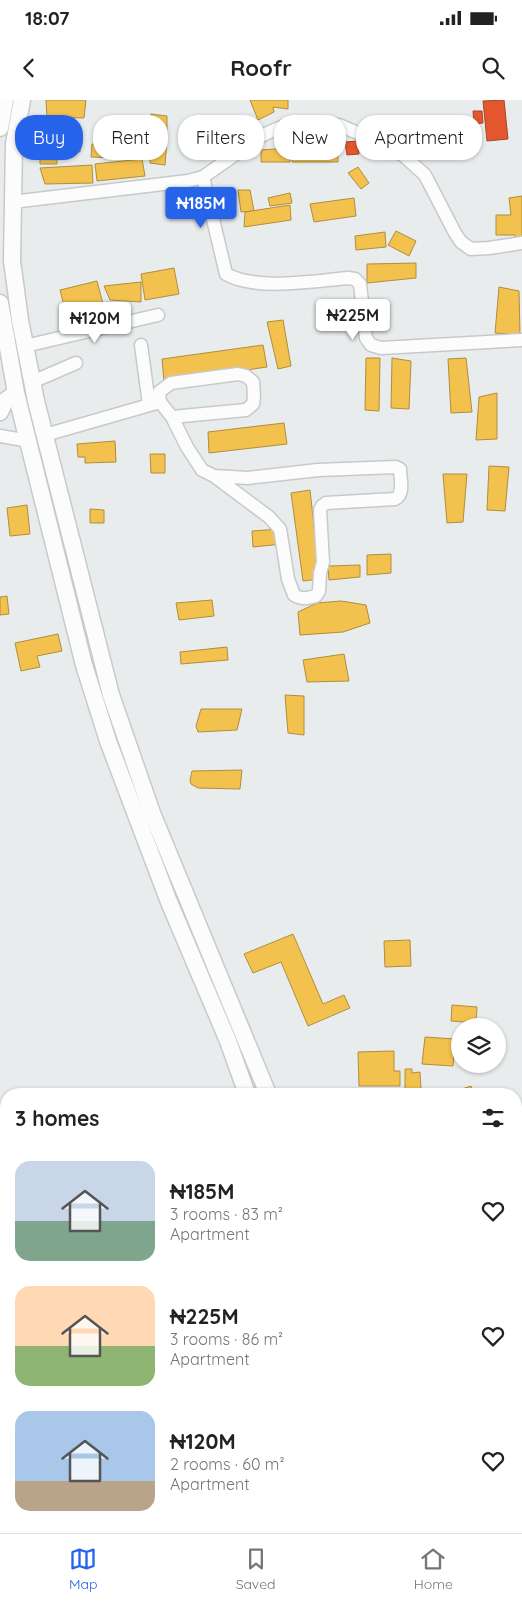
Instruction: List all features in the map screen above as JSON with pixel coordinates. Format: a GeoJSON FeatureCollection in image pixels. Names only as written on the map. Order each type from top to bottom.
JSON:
{"type":"FeatureCollection","features":[{"type":"Feature","properties":{"kind":"main road"},"geometry":{"type":"LineString","coordinates":[[22,100],[14,144],[12,261],[20,320],[45,435],[111,695],[152,813],[266,1088]]}},
{"type":"Feature","properties":{"kind":"main road"},"geometry":{"type":"LineString","coordinates":[[0,128],[3,104]]}},
{"type":"Feature","properties":{"kind":"main road"},"geometry":{"type":"LineString","coordinates":[[0,303],[16,393],[84,664],[108,741],[170,902],[228,1041],[245,1088]]}},
{"type":"Feature","properties":{"kind":"main road"},"geometry":{"type":"LineString","coordinates":[[0,412],[5,401],[16,393]]}},
{"type":"Feature","properties":{"kind":"street"},"geometry":{"type":"LineString","coordinates":[[12,202],[169,184],[203,177],[263,135],[281,127],[305,124],[339,125],[379,142],[404,156],[425,175],[454,232],[461,242],[471,249],[522,243]]}},
{"type":"Feature","properties":{"kind":"street"},"geometry":{"type":"LineString","coordinates":[[203,177],[226,274],[233,278],[254,283],[296,283],[355,279],[360,284],[366,338],[371,345],[381,348],[522,340]]}},
{"type":"Feature","properties":{"kind":"street"},"geometry":{"type":"LineString","coordinates":[[25,346],[158,315]]}},
{"type":"Feature","properties":{"kind":"street"},"geometry":{"type":"LineString","coordinates":[[141,346],[155,403],[172,417],[187,447],[202,470],[214,476],[269,517],[280,529],[288,579],[294,595],[299,598],[307,599],[316,596],[319,591],[323,562],[320,510],[322,506],[326,503],[395,499],[401,493],[400,469],[396,467],[318,470],[248,478],[214,476]]}},
{"type":"Feature","properties":{"kind":"street"},"geometry":{"type":"LineString","coordinates":[[32,382],[76,363]]}},
{"type":"Feature","properties":{"kind":"street"},"geometry":{"type":"LineString","coordinates":[[155,403],[159,392],[171,383],[238,374],[246,376],[252,382],[253,404],[246,410],[172,417]]}},
{"type":"Feature","properties":{"kind":"street"},"geometry":{"type":"LineString","coordinates":[[45,435],[155,403]]}},
{"type":"Feature","properties":{"kind":"street"},"geometry":{"type":"LineString","coordinates":[[0,436],[28,441]]}},
{"type":"Feature","properties":{"kind":"building: Homes"},"geometry":{"type":"Polygon","coordinates":[[[46,100],[86,100],[84,118],[83,115],[47,115],[46,100]]]}},
{"type":"Feature","properties":{"kind":"building: Homes"},"geometry":{"type":"Polygon","coordinates":[[[250,100],[288,100],[288,109],[273,107],[274,112],[264,117],[264,115],[256,115],[250,100]]]}},
{"type":"Feature","properties":{"kind":"building: Homes"},"geometry":{"type":"Polygon","coordinates":[[[92,144],[93,157],[91,157],[92,144]]]}},
{"type":"Feature","properties":{"kind":"building: Homes"},"geometry":{"type":"Polygon","coordinates":[[[274,149],[274,160],[290,160],[290,162],[261,162],[261,160],[264,160],[264,150],[274,149]]]}},
{"type":"Feature","properties":{"kind":"building: Homes"},"geometry":{"type":"Polygon","coordinates":[[[40,160],[57,160],[57,164],[40,164],[40,160]]]}},
{"type":"Feature","properties":{"kind":"building: Homes"},"geometry":{"type":"Polygon","coordinates":[[[142,160],[145,176],[97,181],[95,164],[142,160]]]}},
{"type":"Feature","properties":{"kind":"building: Homes"},"geometry":{"type":"Polygon","coordinates":[[[150,160],[165,160],[165,165],[150,163],[150,160]]]}},
{"type":"Feature","properties":{"kind":"building: Homes"},"geometry":{"type":"Polygon","coordinates":[[[292,160],[338,160],[338,162],[292,162],[292,160]]]}},
{"type":"Feature","properties":{"kind":"building: Homes"},"geometry":{"type":"Polygon","coordinates":[[[92,165],[93,183],[45,184],[40,168],[92,165]]]}},
{"type":"Feature","properties":{"kind":"building: Homes"},"geometry":{"type":"Polygon","coordinates":[[[358,167],[369,183],[361,189],[348,173],[358,167]]]}},
{"type":"Feature","properties":{"kind":"building: Homes"},"geometry":{"type":"Polygon","coordinates":[[[238,190],[250,190],[254,211],[241,212],[238,190]]]}},
{"type":"Feature","properties":{"kind":"building: Homes"},"geometry":{"type":"Polygon","coordinates":[[[290,193],[292,203],[270,206],[268,198],[290,193]]]}},
{"type":"Feature","properties":{"kind":"building: Homes"},"geometry":{"type":"Polygon","coordinates":[[[522,196],[522,248],[517,249],[515,235],[496,235],[496,215],[511,215],[509,198],[522,196]]]}},
{"type":"Feature","properties":{"kind":"building: Homes"},"geometry":{"type":"Polygon","coordinates":[[[354,198],[356,216],[314,222],[310,204],[354,198]]]}},
{"type":"Feature","properties":{"kind":"building: Homes"},"geometry":{"type":"Polygon","coordinates":[[[290,205],[291,220],[244,227],[245,212],[290,205]]]}},
{"type":"Feature","properties":{"kind":"building: Homes"},"geometry":{"type":"Polygon","coordinates":[[[396,231],[416,241],[409,256],[388,245],[396,231]]]}},
{"type":"Feature","properties":{"kind":"building: Homes"},"geometry":{"type":"Polygon","coordinates":[[[385,232],[386,247],[356,250],[355,236],[385,232]]]}},
{"type":"Feature","properties":{"kind":"building: Homes"},"geometry":{"type":"Polygon","coordinates":[[[416,263],[416,278],[367,283],[367,264],[416,263]]]}},
{"type":"Feature","properties":{"kind":"building: Homes"},"geometry":{"type":"Polygon","coordinates":[[[174,268],[179,294],[145,300],[141,274],[174,268]]]}},
{"type":"Feature","properties":{"kind":"building: Homes"},"geometry":{"type":"Polygon","coordinates":[[[97,281],[103,304],[65,310],[60,290],[97,281]]]}},
{"type":"Feature","properties":{"kind":"building: Homes"},"geometry":{"type":"Polygon","coordinates":[[[141,282],[141,302],[110,300],[104,286],[141,282]]]}},
{"type":"Feature","properties":{"kind":"building: Homes"},"geometry":{"type":"Polygon","coordinates":[[[499,287],[519,291],[520,335],[495,333],[499,287]]]}},
{"type":"Feature","properties":{"kind":"building: Homes"},"geometry":{"type":"Polygon","coordinates":[[[283,320],[291,366],[278,369],[267,322],[283,320]]]}},
{"type":"Feature","properties":{"kind":"building: Homes"},"geometry":{"type":"Polygon","coordinates":[[[263,345],[267,367],[164,382],[162,359],[263,345]]]}},
{"type":"Feature","properties":{"kind":"building: Homes"},"geometry":{"type":"Polygon","coordinates":[[[366,358],[380,358],[379,411],[365,410],[366,358]]]}},
{"type":"Feature","properties":{"kind":"building: Homes"},"geometry":{"type":"Polygon","coordinates":[[[392,358],[411,361],[409,409],[391,408],[392,358]]]}},
{"type":"Feature","properties":{"kind":"building: Homes"},"geometry":{"type":"Polygon","coordinates":[[[466,358],[472,412],[451,413],[448,359],[466,358]]]}},
{"type":"Feature","properties":{"kind":"building: Homes"},"geometry":{"type":"Polygon","coordinates":[[[497,393],[497,439],[476,440],[479,397],[497,393]]]}},
{"type":"Feature","properties":{"kind":"building: Homes"},"geometry":{"type":"Polygon","coordinates":[[[284,423],[287,444],[209,453],[208,432],[284,423]]]}},
{"type":"Feature","properties":{"kind":"building: Homes"},"geometry":{"type":"Polygon","coordinates":[[[115,441],[116,462],[85,463],[85,457],[78,457],[77,444],[115,441]]]}},
{"type":"Feature","properties":{"kind":"building: Homes"},"geometry":{"type":"Polygon","coordinates":[[[150,454],[165,454],[165,473],[151,473],[150,454]]]}},
{"type":"Feature","properties":{"kind":"building: Homes"},"geometry":{"type":"Polygon","coordinates":[[[489,466],[509,467],[505,511],[487,510],[489,466]]]}},
{"type":"Feature","properties":{"kind":"building: Homes"},"geometry":{"type":"Polygon","coordinates":[[[443,474],[467,474],[463,522],[447,523],[443,474]]]}},
{"type":"Feature","properties":{"kind":"building: Homes"},"geometry":{"type":"Polygon","coordinates":[[[310,490],[320,579],[303,581],[291,493],[310,490]]]}},
{"type":"Feature","properties":{"kind":"building: Homes"},"geometry":{"type":"Polygon","coordinates":[[[27,505],[30,534],[10,536],[7,508],[27,505]]]}},
{"type":"Feature","properties":{"kind":"building: Homes"},"geometry":{"type":"Polygon","coordinates":[[[90,509],[104,510],[104,523],[90,523],[90,509]]]}},
{"type":"Feature","properties":{"kind":"building: Homes"},"geometry":{"type":"Polygon","coordinates":[[[280,529],[282,544],[253,547],[252,531],[280,529]]]}},
{"type":"Feature","properties":{"kind":"building: Homes"},"geometry":{"type":"Polygon","coordinates":[[[391,554],[391,573],[367,575],[367,555],[391,554]]]}},
{"type":"Feature","properties":{"kind":"building: Homes"},"geometry":{"type":"Polygon","coordinates":[[[360,565],[360,577],[329,580],[328,566],[360,565]]]}},
{"type":"Feature","properties":{"kind":"building: Homes"},"geometry":{"type":"Polygon","coordinates":[[[7,596],[9,614],[0,615],[0,597],[7,596]]]}},
{"type":"Feature","properties":{"kind":"building: Homes"},"geometry":{"type":"Polygon","coordinates":[[[212,600],[214,616],[179,620],[176,603],[212,600]]]}},
{"type":"Feature","properties":{"kind":"building: Homes"},"geometry":{"type":"Polygon","coordinates":[[[341,601],[366,605],[370,623],[343,632],[300,635],[298,612],[317,603],[341,601]]]}},
{"type":"Feature","properties":{"kind":"building: Homes"},"geometry":{"type":"Polygon","coordinates":[[[58,634],[62,651],[37,656],[40,667],[21,671],[15,643],[58,634]]]}},
{"type":"Feature","properties":{"kind":"building: Homes"},"geometry":{"type":"Polygon","coordinates":[[[227,647],[228,660],[181,664],[180,652],[227,647]]]}},
{"type":"Feature","properties":{"kind":"building: Homes"},"geometry":{"type":"Polygon","coordinates":[[[344,654],[349,681],[307,682],[303,660],[344,654]]]}},
{"type":"Feature","properties":{"kind":"building: Homes"},"geometry":{"type":"Polygon","coordinates":[[[285,695],[304,696],[304,735],[288,733],[285,695]]]}},
{"type":"Feature","properties":{"kind":"building: Homes"},"geometry":{"type":"Polygon","coordinates":[[[201,709],[242,709],[237,730],[198,732],[196,726],[201,709]]]}},
{"type":"Feature","properties":{"kind":"building: Homes"},"geometry":{"type":"Polygon","coordinates":[[[242,770],[240,789],[198,788],[191,784],[190,780],[192,771],[242,770]]]}},
{"type":"Feature","properties":{"kind":"building: Homes"},"geometry":{"type":"Polygon","coordinates":[[[293,934],[323,1004],[344,995],[350,1008],[308,1026],[281,962],[253,973],[244,954],[293,934]]]}},
{"type":"Feature","properties":{"kind":"building: Homes"},"geometry":{"type":"Polygon","coordinates":[[[410,940],[411,966],[385,967],[384,941],[410,940]]]}},
{"type":"Feature","properties":{"kind":"building: Homes"},"geometry":{"type":"Polygon","coordinates":[[[452,1005],[477,1007],[476,1018],[451,1018],[452,1005]]]}},
{"type":"Feature","properties":{"kind":"building: Homes"},"geometry":{"type":"Polygon","coordinates":[[[425,1037],[451,1039],[451,1066],[422,1064],[425,1037]]]}},
{"type":"Feature","properties":{"kind":"building: Homes"},"geometry":{"type":"Polygon","coordinates":[[[394,1051],[394,1071],[400,1071],[400,1086],[359,1086],[358,1052],[394,1051]]]}},
{"type":"Feature","properties":{"kind":"building: Homes"},"geometry":{"type":"Polygon","coordinates":[[[405,1069],[412,1069],[412,1073],[420,1072],[421,1088],[405,1088],[405,1069]]]}},
{"type":"Feature","properties":{"kind":"building: Shops"},"geometry":{"type":"Polygon","coordinates":[[[504,100],[508,139],[487,141],[483,101],[504,100]]]}},
{"type":"Feature","properties":{"kind":"building: Shops"},"geometry":{"type":"Polygon","coordinates":[[[473,111],[482,111],[483,123],[482,115],[473,115],[473,111]]]}},
{"type":"Feature","properties":{"kind":"building: Shops"},"geometry":{"type":"Polygon","coordinates":[[[356,141],[356,154],[347,155],[346,142],[356,141]]]}}]}
